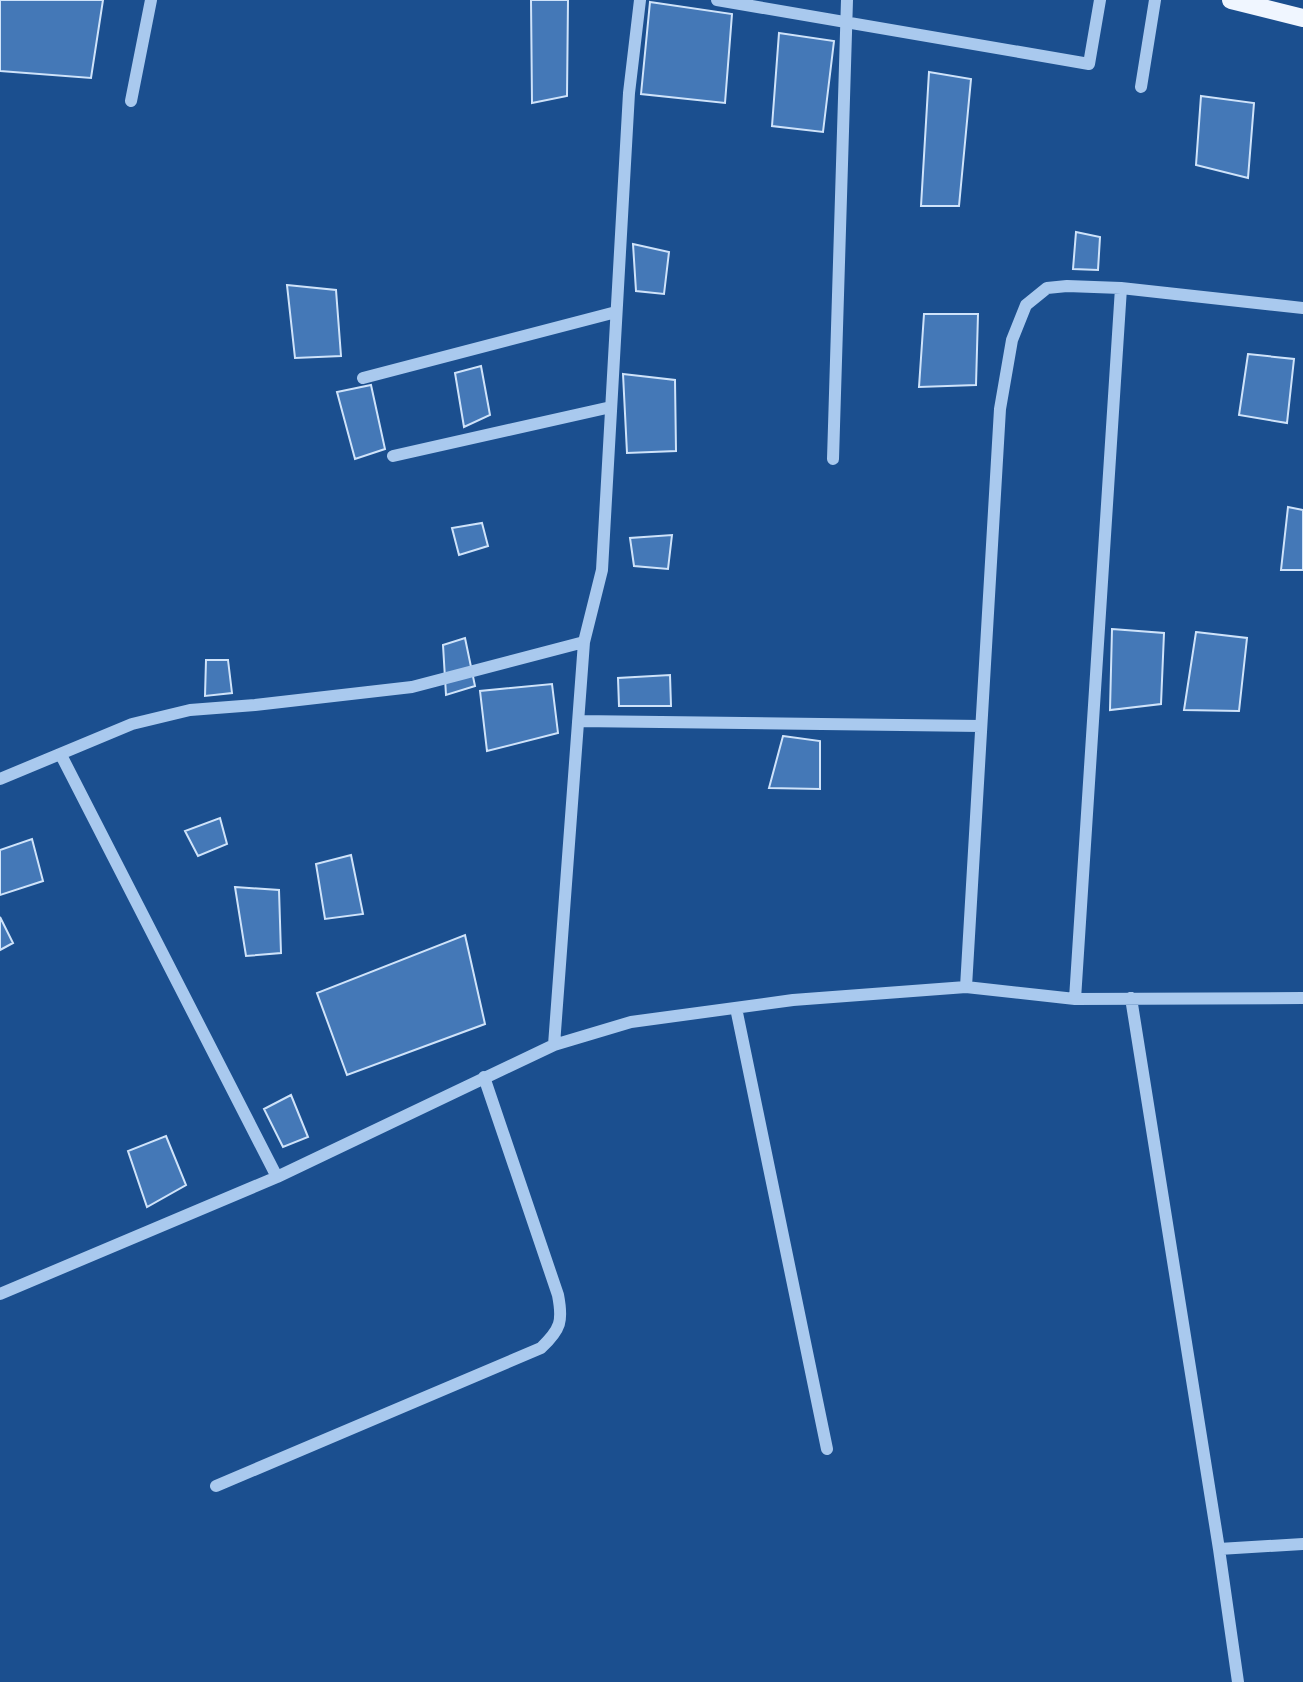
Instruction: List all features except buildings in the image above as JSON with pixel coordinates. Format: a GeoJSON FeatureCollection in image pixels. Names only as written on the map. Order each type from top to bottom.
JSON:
{"type":"FeatureCollection","features":[{"type":"Feature","properties":{"kind":"main road"},"geometry":{"type":"LineString","coordinates":[[1231,0],[1303,18]]}},
{"type":"Feature","properties":{"kind":"street"},"geometry":{"type":"LineString","coordinates":[[131,102],[151,0]]}},
{"type":"Feature","properties":{"kind":"street"},"geometry":{"type":"LineString","coordinates":[[554,1045],[584,642],[602,570],[629,93],[640,0]]}},
{"type":"Feature","properties":{"kind":"street"},"geometry":{"type":"LineString","coordinates":[[717,0],[1089,64],[1100,0]]}},
{"type":"Feature","properties":{"kind":"street"},"geometry":{"type":"LineString","coordinates":[[833,459],[847,0]]}},
{"type":"Feature","properties":{"kind":"street"},"geometry":{"type":"LineString","coordinates":[[1141,87],[1155,0]]}},
{"type":"Feature","properties":{"kind":"street"},"geometry":{"type":"LineString","coordinates":[[966,987],[1000,409],[1012,340],[1026,305],[1047,288],[1067,286],[1121,288],[1303,308]]}},
{"type":"Feature","properties":{"kind":"street"},"geometry":{"type":"LineString","coordinates":[[1075,999],[1121,288]]}},
{"type":"Feature","properties":{"kind":"street"},"geometry":{"type":"LineString","coordinates":[[363,378],[616,312]]}},
{"type":"Feature","properties":{"kind":"street"},"geometry":{"type":"LineString","coordinates":[[393,456],[611,407]]}},
{"type":"Feature","properties":{"kind":"street"},"geometry":{"type":"LineString","coordinates":[[0,779],[132,724],[190,710],[412,687],[584,642]]}},
{"type":"Feature","properties":{"kind":"street"},"geometry":{"type":"LineString","coordinates":[[578,721],[981,726]]}},
{"type":"Feature","properties":{"kind":"street"},"geometry":{"type":"LineString","coordinates":[[61,755],[277,1177]]}},
{"type":"Feature","properties":{"kind":"street"},"geometry":{"type":"LineString","coordinates":[[1,1293],[277,1177],[554,1045],[631,1022],[793,1000],[966,987],[1075,999],[1303,998]]}},
{"type":"Feature","properties":{"kind":"street"},"geometry":{"type":"LineString","coordinates":[[1131,998],[1238,1682]]}},
{"type":"Feature","properties":{"kind":"street"},"geometry":{"type":"LineString","coordinates":[[736,1008],[827,1449]]}},
{"type":"Feature","properties":{"kind":"street"},"geometry":{"type":"LineString","coordinates":[[216,1486],[541,1348],[555,1334],[562,1317],[558,1295],[484,1077]]}},
{"type":"Feature","properties":{"kind":"street"},"geometry":{"type":"LineString","coordinates":[[1219,1549],[1303,1544]]}}]}
